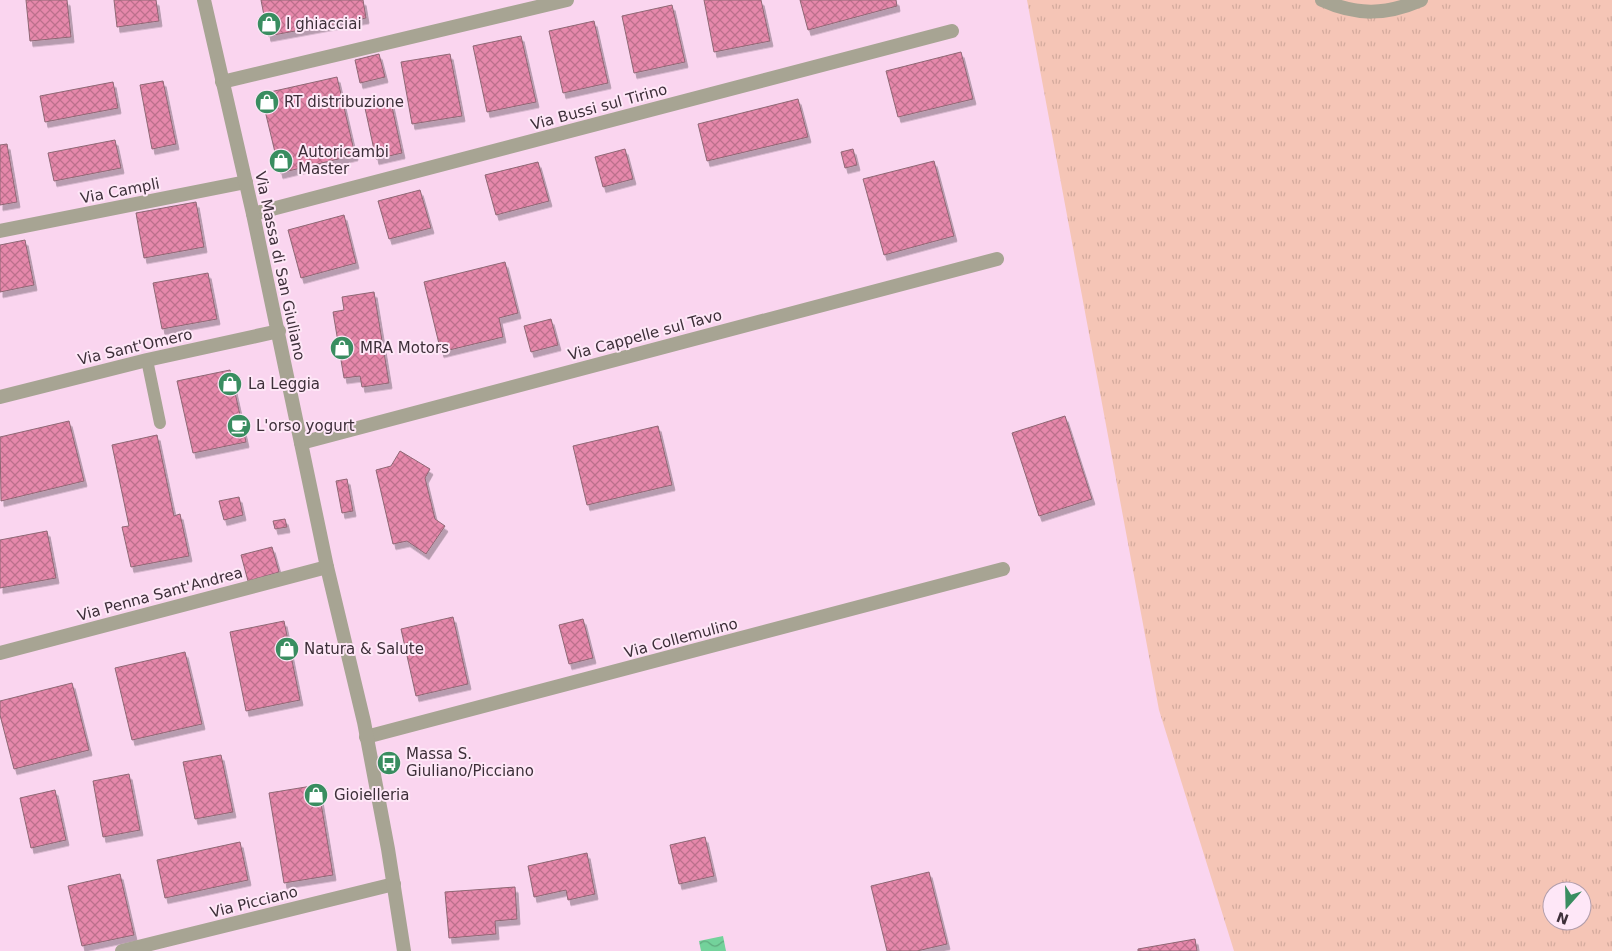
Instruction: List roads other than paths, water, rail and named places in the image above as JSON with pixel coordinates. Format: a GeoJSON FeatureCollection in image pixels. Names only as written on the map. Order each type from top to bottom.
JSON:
{"type":"FeatureCollection","features":[{"type":"Feature","properties":{"kind":"street","name":"Via Massa di San Giuliano"},"geometry":{"type":"LineString","coordinates":[[204,0],[279,331],[327,567],[366,737],[394,884],[404,951]]}},
{"type":"Feature","properties":{"kind":"street"},"geometry":{"type":"LineString","coordinates":[[222,82],[567,0]]}},
{"type":"Feature","properties":{"kind":"street"},"geometry":{"type":"LineString","coordinates":[[1322,0],[1340,7],[1367,12],[1392,10],[1421,0]]}},
{"type":"Feature","properties":{"kind":"street","name":"Via Bussi sul Tirino"},"geometry":{"type":"LineString","coordinates":[[253,214],[952,31]]}},
{"type":"Feature","properties":{"kind":"street","name":"Via Campli"},"geometry":{"type":"LineString","coordinates":[[0,231],[246,182]]}},
{"type":"Feature","properties":{"kind":"street","name":"Via Cappelle sul Tavo"},"geometry":{"type":"LineString","coordinates":[[301,443],[997,259]]}},
{"type":"Feature","properties":{"kind":"street","name":"Via Sant'Omero"},"geometry":{"type":"LineString","coordinates":[[0,397],[147,360],[279,331]]}},
{"type":"Feature","properties":{"kind":"street","name":"Via Penna Sant'Andrea"},"geometry":{"type":"LineString","coordinates":[[0,653],[327,567]]}},
{"type":"Feature","properties":{"kind":"street","name":"Via Collemulino"},"geometry":{"type":"LineString","coordinates":[[366,737],[1003,569]]}},
{"type":"Feature","properties":{"kind":"street","name":"Via Picciano"},"geometry":{"type":"LineString","coordinates":[[122,951],[394,884]]}},
{"type":"Feature","properties":{"kind":"lane"},"geometry":{"type":"LineString","coordinates":[[147,360],[160,423]]}},
{"type":"Feature","properties":{"kind":"water"},"geometry":{"type":"Polygon","coordinates":[[[723,936],[726,951],[701,951],[699,941],[723,936]]]}},
{"type":"Feature","properties":{"kind":"place","name":"I ghiacciai"},"geometry":{"type":"Point","coordinates":[269,24]}},
{"type":"Feature","properties":{"kind":"place","name":"RT distribuzione"},"geometry":{"type":"Point","coordinates":[267,102]}},
{"type":"Feature","properties":{"kind":"place","name":"Autoricambi Master"},"geometry":{"type":"Point","coordinates":[281,161]}},
{"type":"Feature","properties":{"kind":"place","name":"MRA Motors"},"geometry":{"type":"Point","coordinates":[342,348]}},
{"type":"Feature","properties":{"kind":"place","name":"La Leggia"},"geometry":{"type":"Point","coordinates":[230,384]}},
{"type":"Feature","properties":{"kind":"place","name":"L'orso yogurt"},"geometry":{"type":"Point","coordinates":[239,426]}},
{"type":"Feature","properties":{"kind":"place","name":"Natura & Salute"},"geometry":{"type":"Point","coordinates":[287,649]}},
{"type":"Feature","properties":{"kind":"place","name":"Massa S. Giuliano/Picciano"},"geometry":{"type":"Point","coordinates":[389,763]}},
{"type":"Feature","properties":{"kind":"place","name":"Gioielleria"},"geometry":{"type":"Point","coordinates":[316,795]}}]}
